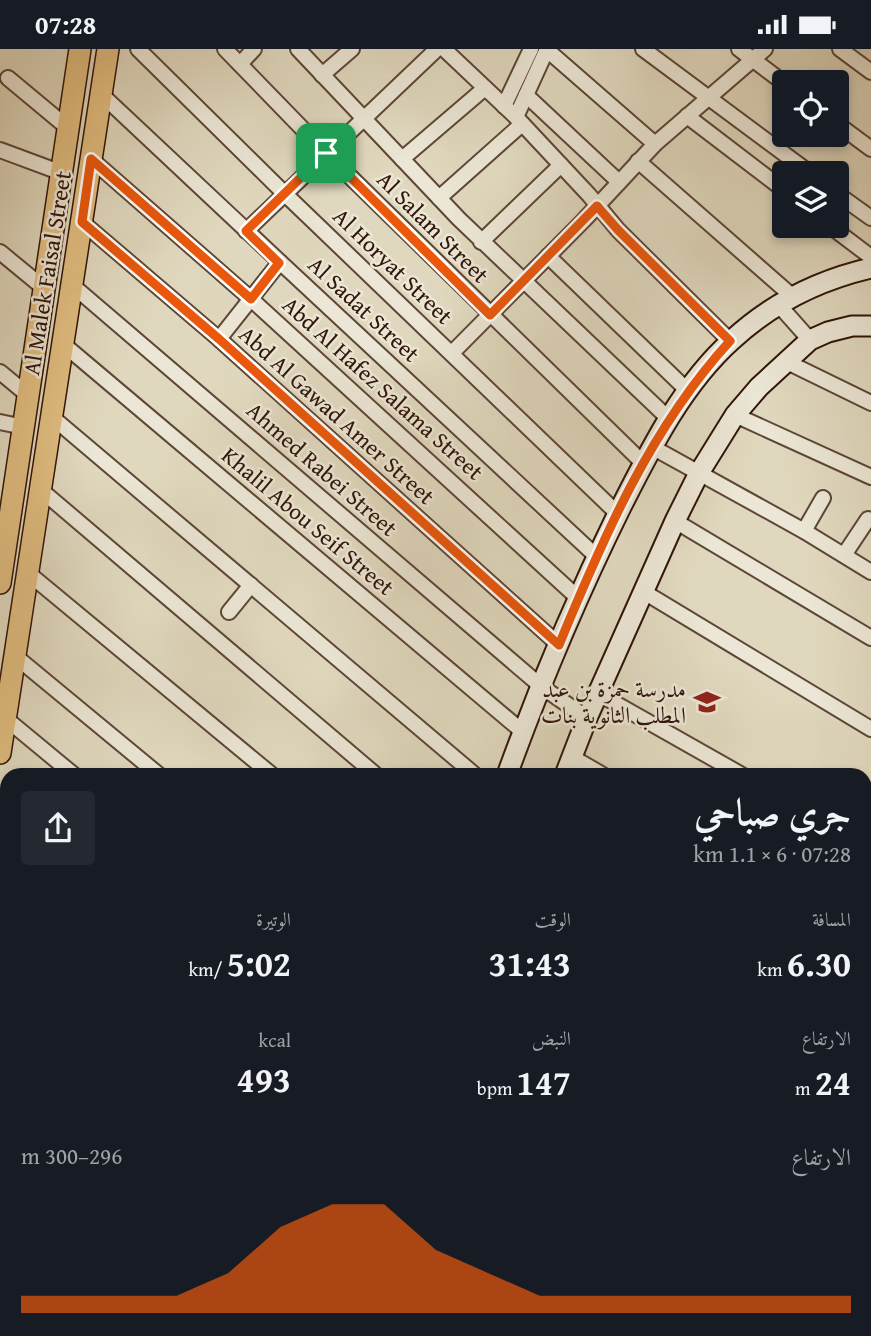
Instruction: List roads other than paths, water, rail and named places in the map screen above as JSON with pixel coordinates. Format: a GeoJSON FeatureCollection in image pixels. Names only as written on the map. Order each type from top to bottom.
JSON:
{"type":"FeatureCollection","features":[{"type":"Feature","properties":{"kind":"main road","name":"Al Malek Faisal Street"},"geometry":{"type":"LineString","coordinates":[[0,583],[80,49]]}},
{"type":"Feature","properties":{"kind":"main road","name":"Al Malek Faisal Street"},"geometry":{"type":"LineString","coordinates":[[0,753],[108,49]]}},
{"type":"Feature","properties":{"kind":"street","name":"Al Horyat Street"},"geometry":{"type":"LineString","coordinates":[[138,49],[618,514]]}},
{"type":"Feature","properties":{"kind":"street","name":"Al Salam Street"},"geometry":{"type":"LineString","coordinates":[[225,49],[490,315],[647,455],[699,473],[804,531],[871,572]]}},
{"type":"Feature","properties":{"kind":"street"},"geometry":{"type":"LineString","coordinates":[[240,64],[254,49]]}},
{"type":"Feature","properties":{"kind":"street"},"geometry":{"type":"LineString","coordinates":[[322,75],[352,49]]}},
{"type":"Feature","properties":{"kind":"street"},"geometry":{"type":"LineString","coordinates":[[246,231],[438,49]]}},
{"type":"Feature","properties":{"kind":"street"},"geometry":{"type":"LineString","coordinates":[[444,49],[505,106],[618,230],[730,341]]}},
{"type":"Feature","properties":{"kind":"street"},"geometry":{"type":"LineString","coordinates":[[505,106],[530,49]]}},
{"type":"Feature","properties":{"kind":"street"},"geometry":{"type":"LineString","coordinates":[[439,198],[519,121],[526,95],[547,49],[655,143]]}},
{"type":"Feature","properties":{"kind":"street"},"geometry":{"type":"LineString","coordinates":[[643,49],[794,161]]}},
{"type":"Feature","properties":{"kind":"street"},"geometry":{"type":"LineString","coordinates":[[739,49],[772,74]]}},
{"type":"Feature","properties":{"kind":"street"},"geometry":{"type":"LineString","coordinates":[[452,353],[655,143],[765,49]]}},
{"type":"Feature","properties":{"kind":"street"},"geometry":{"type":"LineString","coordinates":[[840,49],[871,72]]}},
{"type":"Feature","properties":{"kind":"street"},"geometry":{"type":"LineString","coordinates":[[301,50],[481,242],[669,419]]}},
{"type":"Feature","properties":{"kind":"street"},"geometry":{"type":"LineString","coordinates":[[8,78],[68,128]]}},
{"type":"Feature","properties":{"kind":"street"},"geometry":{"type":"LineString","coordinates":[[402,159],[485,87]]}},
{"type":"Feature","properties":{"kind":"street","name":"Al Sadat Street"},"geometry":{"type":"LineString","coordinates":[[102,94],[279,263],[597,557]]}},
{"type":"Feature","properties":{"kind":"street"},"geometry":{"type":"LineString","coordinates":[[526,95],[619,181]]}},
{"type":"Feature","properties":{"kind":"street"},"geometry":{"type":"LineString","coordinates":[[687,116],[772,181]]}},
{"type":"Feature","properties":{"kind":"street"},"geometry":{"type":"LineString","coordinates":[[849,133],[871,149]]}},
{"type":"Feature","properties":{"kind":"street"},"geometry":{"type":"LineString","coordinates":[[0,150],[62,173]]}},
{"type":"Feature","properties":{"kind":"street","name":"Abd Al Hafez Salama Street"},"geometry":{"type":"LineString","coordinates":[[91,159],[251,299],[578,598]]}},
{"type":"Feature","properties":{"kind":"street"},"geometry":{"type":"LineString","coordinates":[[638,161],[785,300],[810,340]]}},
{"type":"Feature","properties":{"kind":"street"},"geometry":{"type":"LineString","coordinates":[[481,242],[561,165]]}},
{"type":"Feature","properties":{"kind":"street"},"geometry":{"type":"LineString","coordinates":[[849,202],[871,218]]}},
{"type":"Feature","properties":{"kind":"street","name":"Abd Al Gawad Amer Street"},"geometry":{"type":"LineString","coordinates":[[82,222],[219,339],[559,645]]}},
{"type":"Feature","properties":{"kind":"street"},"geometry":{"type":"LineString","coordinates":[[846,238],[871,257]]}},
{"type":"Feature","properties":{"kind":"street"},"geometry":{"type":"LineString","coordinates":[[0,252],[45,289]]}},
{"type":"Feature","properties":{"kind":"street"},"geometry":{"type":"LineString","coordinates":[[548,256],[688,391]]}},
{"type":"Feature","properties":{"kind":"street"},"geometry":{"type":"LineString","coordinates":[[219,339],[279,263]]}},
{"type":"Feature","properties":{"kind":"street"},"geometry":{"type":"LineString","coordinates":[[509,768],[597,557],[647,455],[688,391],[730,341],[785,300],[836,277],[871,268]]}},
{"type":"Feature","properties":{"kind":"street","name":"Ahmed Rabei Street"},"geometry":{"type":"LineString","coordinates":[[72,285],[542,687],[587,718]]}},
{"type":"Feature","properties":{"kind":"street"},"geometry":{"type":"LineString","coordinates":[[568,766],[675,521],[699,473],[735,415],[785,361],[810,340],[828,332],[871,326]]}},
{"type":"Feature","properties":{"kind":"street","name":"Khalil Abou Seif Street"},"geometry":{"type":"LineString","coordinates":[[63,344],[523,732]]}},
{"type":"Feature","properties":{"kind":"street"},"geometry":{"type":"LineString","coordinates":[[785,361],[871,404]]}},
{"type":"Feature","properties":{"kind":"street"},"geometry":{"type":"LineString","coordinates":[[0,372],[29,396]]}},
{"type":"Feature","properties":{"kind":"street"},"geometry":{"type":"LineString","coordinates":[[735,415],[871,477]]}},
{"type":"Feature","properties":{"kind":"street"},"geometry":{"type":"LineString","coordinates":[[52,417],[467,768]]}},
{"type":"Feature","properties":{"kind":"street"},"geometry":{"type":"LineString","coordinates":[[0,422],[24,427]]}},
{"type":"Feature","properties":{"kind":"street"},"geometry":{"type":"LineString","coordinates":[[41,490],[368,768]]}},
{"type":"Feature","properties":{"kind":"street"},"geometry":{"type":"LineString","coordinates":[[804,531],[823,498]]}},
{"type":"Feature","properties":{"kind":"street"},"geometry":{"type":"LineString","coordinates":[[844,555],[868,519]]}},
{"type":"Feature","properties":{"kind":"street"},"geometry":{"type":"LineString","coordinates":[[675,521],[871,638]]}},
{"type":"Feature","properties":{"kind":"street"},"geometry":{"type":"LineString","coordinates":[[28,572],[264,768]]}},
{"type":"Feature","properties":{"kind":"street"},"geometry":{"type":"LineString","coordinates":[[229,612],[251,585]]}},
{"type":"Feature","properties":{"kind":"street"},"geometry":{"type":"LineString","coordinates":[[644,592],[871,729]]}},
{"type":"Feature","properties":{"kind":"street"},"geometry":{"type":"LineString","coordinates":[[15,656],[151,768]]}},
{"type":"Feature","properties":{"kind":"street"},"geometry":{"type":"LineString","coordinates":[[598,694],[730,768]]}},
{"type":"Feature","properties":{"kind":"street"},"geometry":{"type":"LineString","coordinates":[[5,718],[66,768]]}},
{"type":"Feature","properties":{"kind":"place","name":"مدرسة حمزة بن عبد المطلب الثانوية بنات"},"geometry":{"type":"Point","coordinates":[707,702]}}]}
